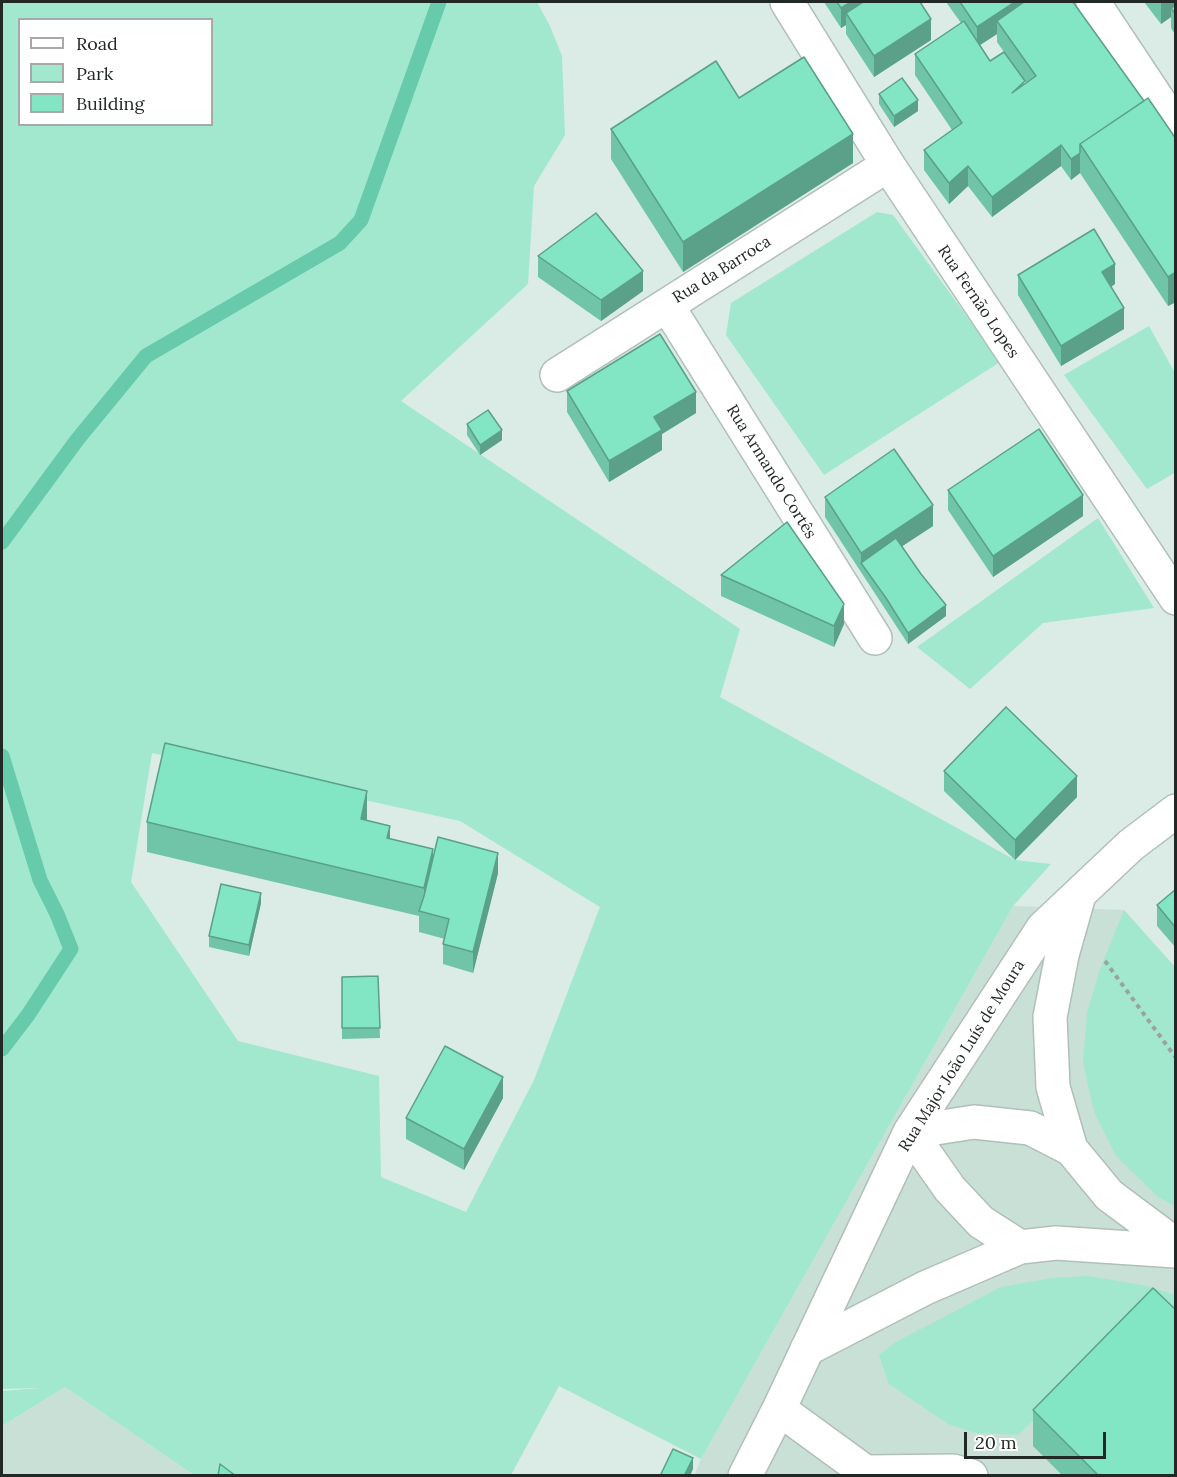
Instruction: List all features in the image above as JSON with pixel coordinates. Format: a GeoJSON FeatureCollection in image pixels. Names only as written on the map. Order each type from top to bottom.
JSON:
{"type":"FeatureCollection","features":[{"type":"Feature","properties":{"kind":"street","name":"Rua Fernão Lopes"},"geometry":{"type":"LineString","coordinates":[[786,2],[888,165],[1176,598]]}},
{"type":"Feature","properties":{"kind":"street"},"geometry":{"type":"LineString","coordinates":[[1093,2],[1176,127]]}},
{"type":"Feature","properties":{"kind":"street","name":"Rua da Barroca"},"geometry":{"type":"LineString","coordinates":[[557,375],[888,165]]}},
{"type":"Feature","properties":{"kind":"street","name":"Rua Armando Cortês"},"geometry":{"type":"LineString","coordinates":[[667,305],[874,638]]}},
{"type":"Feature","properties":{"kind":"street","name":"Rua Major João Luís de Moura"},"geometry":{"type":"LineString","coordinates":[[746,1476],[910,1132],[1043,928],[1131,845],[1176,811]]}},
{"type":"Feature","properties":{"kind":"street"},"geometry":{"type":"LineString","coordinates":[[1071,1149],[1053,1087],[1050,1017],[1062,955],[1079,895]]}},
{"type":"Feature","properties":{"kind":"street"},"geometry":{"type":"LineString","coordinates":[[1020,1247],[981,1222],[950,1189],[910,1132],[974,1122],[1030,1128],[1071,1149],[1109,1195],[1176,1245]]}},
{"type":"Feature","properties":{"kind":"street"},"geometry":{"type":"LineString","coordinates":[[807,1349],[925,1288],[1020,1247],[1056,1243],[1176,1251]]}},
{"type":"Feature","properties":{"kind":"street"},"geometry":{"type":"LineString","coordinates":[[779,1408],[869,1474],[953,1471],[971,1476]]}},
{"type":"Feature","properties":{"kind":"path"},"geometry":{"type":"LineString","coordinates":[[1069,928],[1104,960],[1176,1058]]}},
{"type":"Feature","properties":{"kind":"shaded area"},"geometry":{"type":"Polygon","coordinates":[[[1013,906],[1124,910],[1175,967],[1175,1475],[694,1476],[701,1459],[1013,906]]]}},
{"type":"Feature","properties":{"kind":"shaded area"},"geometry":{"type":"Polygon","coordinates":[[[65,1387],[194,1475],[2,1476],[2,1426],[65,1387]]]}},
{"type":"Feature","properties":{"kind":"green space"},"geometry":{"type":"Polygon","coordinates":[[[2,2],[537,2],[562,56],[565,135],[534,186],[528,284],[401,401],[740,629],[720,697],[1015,860],[1051,864],[1013,906],[701,1459],[559,1386],[511,1475],[194,1475],[65,1387],[2,1426],[2,1391],[41,1388],[2,1389],[2,2]],[[152,753],[131,882],[238,1041],[379,1076],[381,1177],[466,1212],[534,1080],[600,907],[460,821],[152,753]]]}},
{"type":"Feature","properties":{"kind":"green space"},"geometry":{"type":"Polygon","coordinates":[[[877,212],[893,215],[1000,362],[824,475],[726,335],[731,303],[877,212]]]}},
{"type":"Feature","properties":{"kind":"green space"},"geometry":{"type":"Polygon","coordinates":[[[1149,326],[1175,373],[1176,472],[1147,489],[1064,375],[1149,326]]]}},
{"type":"Feature","properties":{"kind":"green space"},"geometry":{"type":"Polygon","coordinates":[[[1098,518],[1154,608],[1043,623],[970,689],[917,647],[1098,518]]]}},
{"type":"Feature","properties":{"kind":"green space"},"geometry":{"type":"Polygon","coordinates":[[[1124,910],[1175,967],[1175,1206],[1158,1197],[1116,1156],[1094,1112],[1083,1062],[1087,1013],[1099,972],[1124,910]]]}},
{"type":"Feature","properties":{"kind":"green space"},"geometry":{"type":"Polygon","coordinates":[[[1089,1276],[1147,1286],[1175,1295],[1175,1325],[1153,1304],[1018,1435],[976,1433],[948,1424],[889,1384],[879,1355],[896,1342],[1001,1287],[1052,1278],[1089,1276]]]}},
{"type":"Feature","properties":{"kind":"building"},"geometry":{"type":"Polygon","coordinates":[[[837,2],[851,2],[841,8],[837,2]]]}},
{"type":"Feature","properties":{"kind":"building"},"geometry":{"type":"Polygon","coordinates":[[[863,2],[920,2],[931,19],[874,56],[846,13],[863,2]]]}},
{"type":"Feature","properties":{"kind":"building"},"geometry":{"type":"Polygon","coordinates":[[[960,2],[1015,2],[977,27],[960,2]]]}},
{"type":"Feature","properties":{"kind":"building"},"geometry":{"type":"Polygon","coordinates":[[[1024,2],[1073,2],[1144,101],[1080,144],[1080,153],[1071,159],[1061,145],[992,197],[968,166],[949,183],[924,150],[962,123],[915,54],[964,21],[990,61],[1004,52],[1025,81],[1012,93],[1036,76],[997,21],[1024,2]]]}},
{"type":"Feature","properties":{"kind":"building"},"geometry":{"type":"Polygon","coordinates":[[[1176,5],[1176,15],[1171,8],[1176,5]]]}},
{"type":"Feature","properties":{"kind":"building"},"geometry":{"type":"Polygon","coordinates":[[[804,57],[853,134],[683,242],[611,129],[716,61],[739,98],[804,57]]]}},
{"type":"Feature","properties":{"kind":"building"},"geometry":{"type":"Polygon","coordinates":[[[902,78],[918,100],[894,116],[879,94],[902,78]]]}},
{"type":"Feature","properties":{"kind":"building"},"geometry":{"type":"Polygon","coordinates":[[[1148,98],[1176,139],[1176,272],[1168,277],[1080,144],[1148,98]]]}},
{"type":"Feature","properties":{"kind":"building"},"geometry":{"type":"Polygon","coordinates":[[[596,213],[643,271],[601,300],[538,256],[596,213]]]}},
{"type":"Feature","properties":{"kind":"building"},"geometry":{"type":"Polygon","coordinates":[[[1094,229],[1115,264],[1102,272],[1124,308],[1061,346],[1018,275],[1094,229]]]}},
{"type":"Feature","properties":{"kind":"building"},"geometry":{"type":"Polygon","coordinates":[[[660,334],[696,392],[654,417],[662,430],[609,461],[567,391],[660,334]]]}},
{"type":"Feature","properties":{"kind":"building"},"geometry":{"type":"Polygon","coordinates":[[[488,410],[502,430],[480,445],[467,424],[488,410]]]}},
{"type":"Feature","properties":{"kind":"building"},"geometry":{"type":"Polygon","coordinates":[[[1039,429],[1083,495],[993,556],[948,490],[1039,429]]]}},
{"type":"Feature","properties":{"kind":"building"},"geometry":{"type":"Polygon","coordinates":[[[894,449],[933,505],[861,553],[825,497],[894,449]]]}},
{"type":"Feature","properties":{"kind":"building"},"geometry":{"type":"Polygon","coordinates":[[[787,522],[844,604],[834,626],[721,575],[787,522]]]}},
{"type":"Feature","properties":{"kind":"building"},"geometry":{"type":"Polygon","coordinates":[[[896,538],[946,605],[908,633],[861,563],[896,538]]]}},
{"type":"Feature","properties":{"kind":"building"},"geometry":{"type":"Polygon","coordinates":[[[1006,707],[1077,776],[1015,840],[944,771],[1006,707]]]}},
{"type":"Feature","properties":{"kind":"building"},"geometry":{"type":"Polygon","coordinates":[[[165,743],[367,791],[361,819],[390,826],[387,838],[433,849],[424,888],[147,822],[165,743]]]}},
{"type":"Feature","properties":{"kind":"building"},"geometry":{"type":"Polygon","coordinates":[[[438,837],[498,853],[473,952],[443,944],[449,919],[419,911],[438,837]]]}},
{"type":"Feature","properties":{"kind":"building"},"geometry":{"type":"Polygon","coordinates":[[[221,884],[261,893],[249,945],[209,936],[221,884]]]}},
{"type":"Feature","properties":{"kind":"building"},"geometry":{"type":"Polygon","coordinates":[[[1176,889],[1176,928],[1157,905],[1176,889]]]}},
{"type":"Feature","properties":{"kind":"building"},"geometry":{"type":"Polygon","coordinates":[[[378,976],[380,1028],[342,1028],[342,977],[378,976]]]}},
{"type":"Feature","properties":{"kind":"building"},"geometry":{"type":"Polygon","coordinates":[[[445,1046],[503,1077],[464,1149],[406,1118],[445,1046]]]}},
{"type":"Feature","properties":{"kind":"building"},"geometry":{"type":"Polygon","coordinates":[[[1153,1288],[1176,1310],[1176,1476],[1099,1476],[1033,1410],[1153,1288]]]}},
{"type":"Feature","properties":{"kind":"building"},"geometry":{"type":"Polygon","coordinates":[[[673,1449],[693,1458],[684,1476],[660,1476],[673,1449]]]}},
{"type":"Feature","properties":{"kind":"building"},"geometry":{"type":"Polygon","coordinates":[[[220,1464],[236,1476],[218,1476],[220,1464]]]}},
{"type":"Feature","properties":{"kind":"waterway"},"geometry":{"type":"LineString","coordinates":[[2,542],[77,440],[146,356],[340,243],[361,220],[439,2]]}},
{"type":"Feature","properties":{"kind":"waterway"},"geometry":{"type":"LineString","coordinates":[[2,756],[40,880],[71,949],[28,1015],[2,1049]]}}]}
